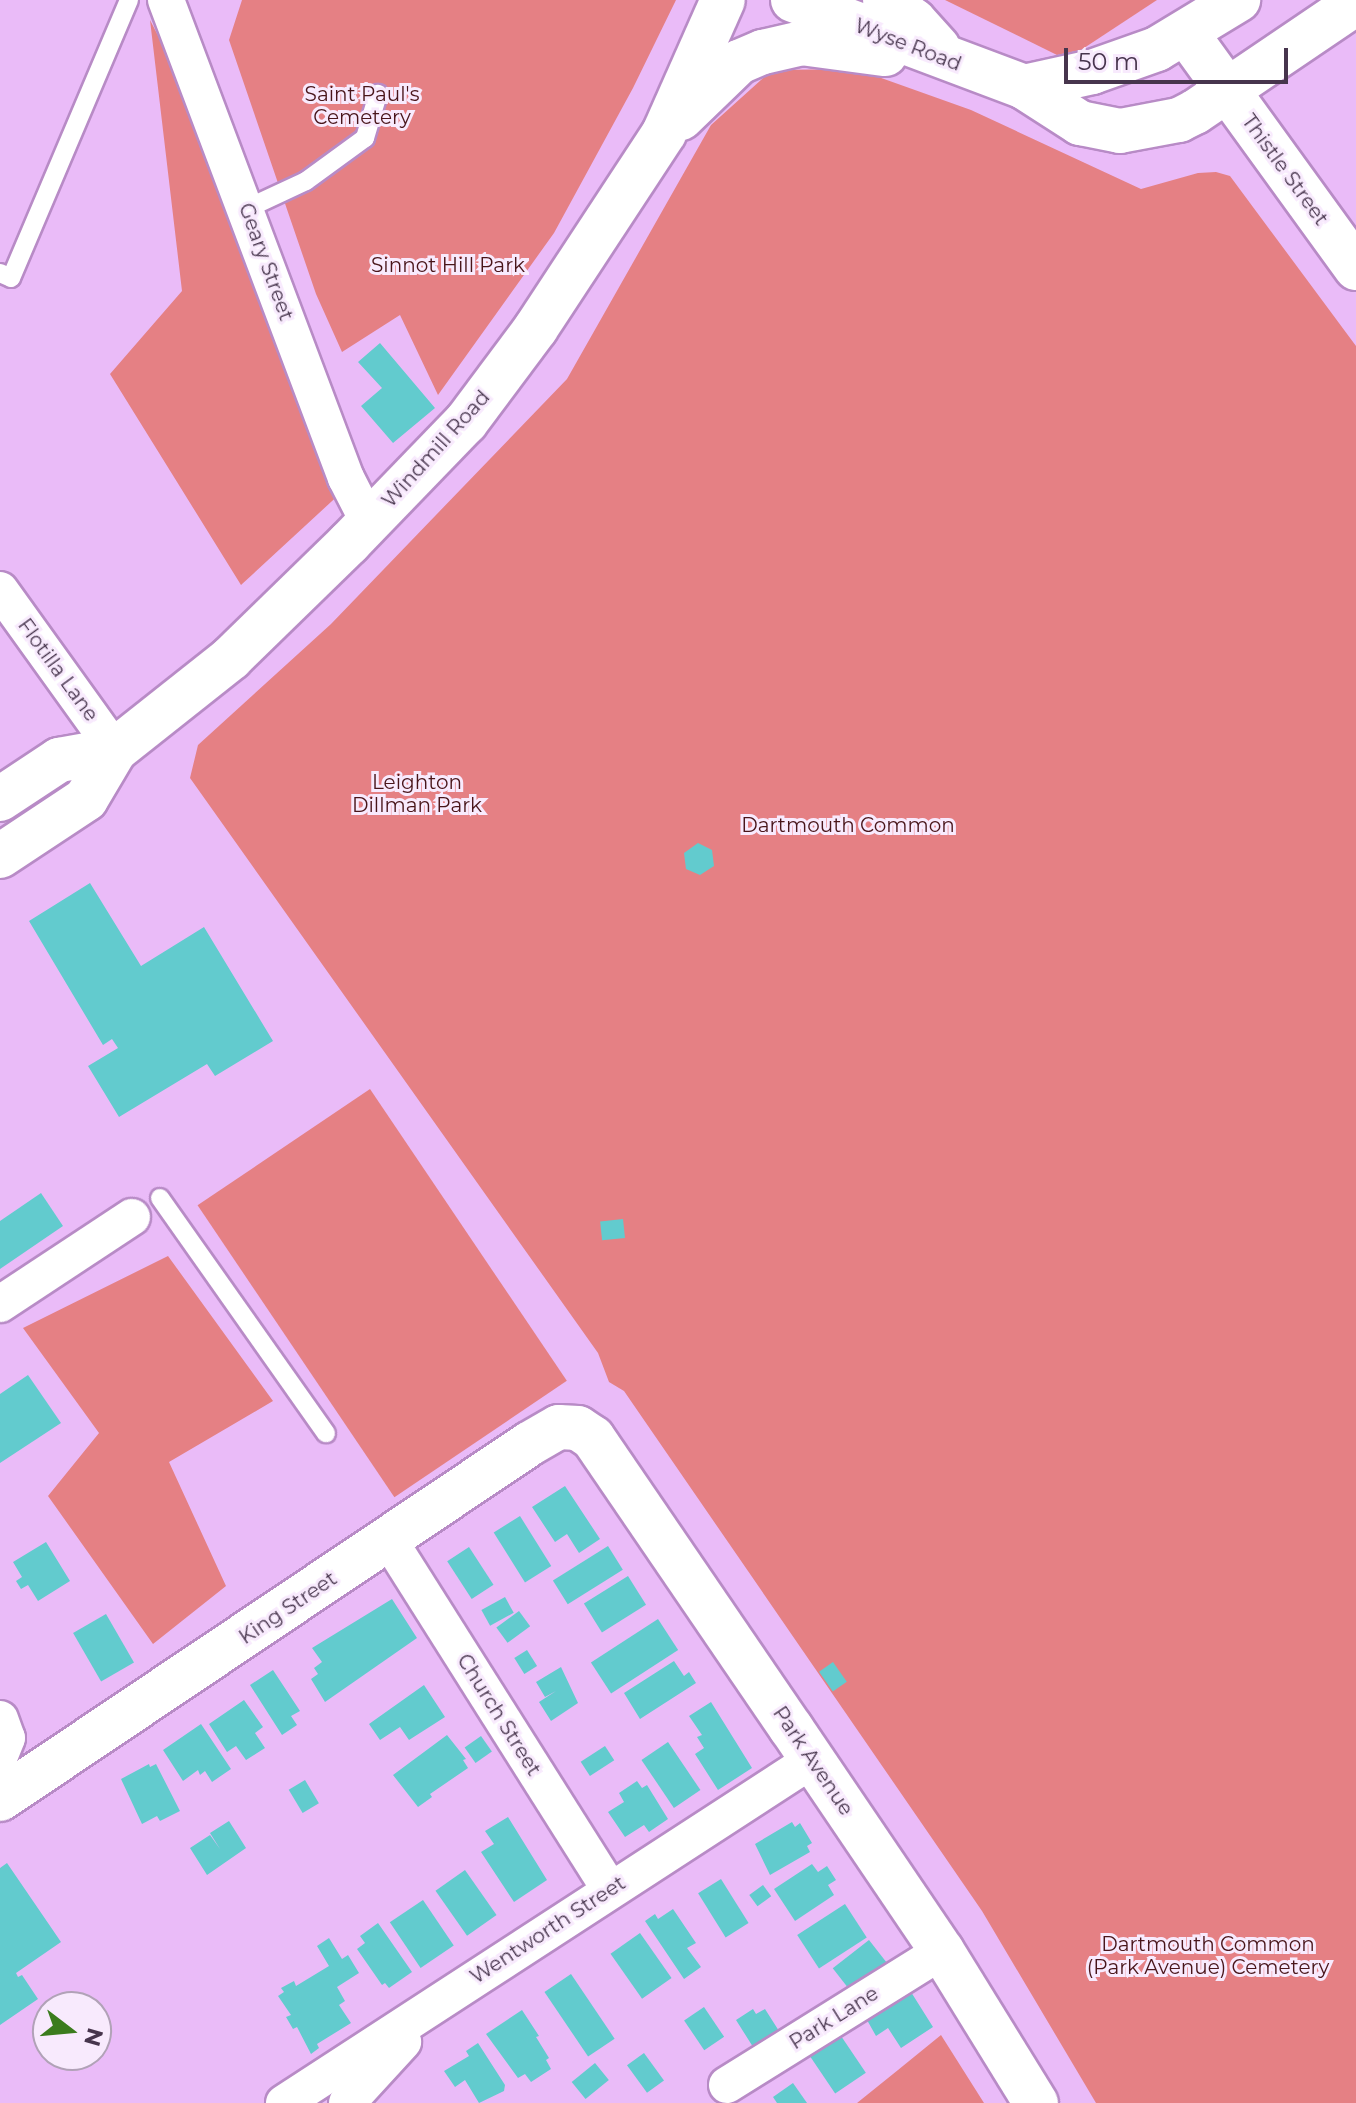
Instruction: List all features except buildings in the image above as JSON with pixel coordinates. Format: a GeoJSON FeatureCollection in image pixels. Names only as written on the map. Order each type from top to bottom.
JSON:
{"type":"FeatureCollection","features":[{"type":"Feature","properties":{"kind":"main road","name":"Windmill Road"},"geometry":{"type":"LineString","coordinates":[[115,750],[231,658],[369,523],[466,422],[536,328],[664,133],[723,0]]}},
{"type":"Feature","properties":{"kind":"main road","name":"Wyse Road"},"geometry":{"type":"LineString","coordinates":[[793,0],[1024,87],[1080,123],[1120,131],[1179,120],[1227,92],[1356,3]]}},
{"type":"Feature","properties":{"kind":"main road"},"geometry":{"type":"LineString","coordinates":[[885,0],[914,21],[951,62]]}},
{"type":"Feature","properties":{"kind":"main road"},"geometry":{"type":"LineString","coordinates":[[1024,87],[1092,72],[1157,49],[1238,0]]}},
{"type":"Feature","properties":{"kind":"main road","name":"Thistle Street"},"geometry":{"type":"LineString","coordinates":[[1186,33],[1356,268]]}},
{"type":"Feature","properties":{"kind":"main road"},"geometry":{"type":"LineString","coordinates":[[664,133],[739,62],[763,52],[801,43],[951,62]]}},
{"type":"Feature","properties":{"kind":"main road"},"geometry":{"type":"LineString","coordinates":[[0,799],[59,760],[115,750]]}},
{"type":"Feature","properties":{"kind":"main road"},"geometry":{"type":"LineString","coordinates":[[0,856],[86,799],[115,750]]}},
{"type":"Feature","properties":{"kind":"main road","name":"King Street"},"geometry":{"type":"LineString","coordinates":[[0,1799],[529,1444],[559,1427],[578,1428]]}},
{"type":"Feature","properties":{"kind":"main road","name":"Park Avenue"},"geometry":{"type":"LineString","coordinates":[[578,1428],[593,1438],[942,1951],[1036,2103]]}},
{"type":"Feature","properties":{"kind":"street","name":"Geary Street"},"geometry":{"type":"LineString","coordinates":[[166,0],[346,478],[369,523]]}},
{"type":"Feature","properties":{"kind":"street","name":"Flotilla Lane"},"geometry":{"type":"LineString","coordinates":[[0,590],[115,750]]}},
{"type":"Feature","properties":{"kind":"street"},"geometry":{"type":"LineString","coordinates":[[0,1304],[146,1207]]}},
{"type":"Feature","properties":{"kind":"street","name":"Church Street"},"geometry":{"type":"LineString","coordinates":[[389,1540],[610,1889]]}},
{"type":"Feature","properties":{"kind":"street"},"geometry":{"type":"LineString","coordinates":[[0,1719],[7,1738],[0,1755]]}},
{"type":"Feature","properties":{"kind":"street","name":"Wentworth Street"},"geometry":{"type":"LineString","coordinates":[[284,2103],[812,1760]]}},
{"type":"Feature","properties":{"kind":"street","name":"Park Lane"},"geometry":{"type":"LineString","coordinates":[[727,2085],[942,1951]]}},
{"type":"Feature","properties":{"kind":"street"},"geometry":{"type":"LineString","coordinates":[[347,2103],[431,2007]]}},
{"type":"Feature","properties":{"kind":"lane"},"geometry":{"type":"LineString","coordinates":[[0,273],[11,278],[129,0]]}},
{"type":"Feature","properties":{"kind":"lane"},"geometry":{"type":"LineString","coordinates":[[246,209],[306,181],[365,138],[378,94]]}},
{"type":"Feature","properties":{"kind":"lane"},"geometry":{"type":"LineString","coordinates":[[146,1207],[326,1433]]}},
{"type":"Feature","properties":{"kind":"green space"},"geometry":{"type":"Polygon","coordinates":[[[242,0],[676,0],[633,88],[554,233],[438,395],[400,315],[342,352],[316,294],[229,40],[242,0]]]}},
{"type":"Feature","properties":{"kind":"green space"},"geometry":{"type":"Polygon","coordinates":[[[945,0],[1157,0],[1081,50],[1057,55],[945,0]]]}},
{"type":"Feature","properties":{"kind":"green space"},"geometry":{"type":"Polygon","coordinates":[[[150,20],[169,57],[344,490],[241,585],[110,374],[182,291],[150,20]]]}},
{"type":"Feature","properties":{"kind":"green space","name":"Dartmouth Common"},"geometry":{"type":"Polygon","coordinates":[[[856,69],[971,110],[1141,189],[1198,173],[1216,172],[1230,176],[1356,346],[1356,2103],[1096,2103],[982,1911],[624,1391],[609,1382],[598,1353],[190,778],[198,745],[331,624],[567,379],[711,125],[772,70],[856,69]]]}},
{"type":"Feature","properties":{"kind":"green space"},"geometry":{"type":"Polygon","coordinates":[[[370,1089],[567,1381],[394,1497],[198,1205],[370,1089]]]}},
{"type":"Feature","properties":{"kind":"green space"},"geometry":{"type":"Polygon","coordinates":[[[168,1256],[273,1401],[169,1462],[226,1586],[153,1644],[48,1496],[99,1433],[23,1328],[168,1256]]]}},
{"type":"Feature","properties":{"kind":"green space"},"geometry":{"type":"Polygon","coordinates":[[[941,2035],[984,2103],[857,2103],[898,2070],[941,2035]]]}},
{"type":"Feature","properties":{"kind":"park label","name":"Saint Paul's Cemetery"},"geometry":{"type":"Point","coordinates":[362,106]}},
{"type":"Feature","properties":{"kind":"park label","name":"Sinnot Hill Park"},"geometry":{"type":"Point","coordinates":[448,265]}},
{"type":"Feature","properties":{"kind":"park label","name":"Leighton Dillman Park"},"geometry":{"type":"Point","coordinates":[417,794]}},
{"type":"Feature","properties":{"kind":"park label","name":"Dartmouth Common (Park Avenue) Cemetery"},"geometry":{"type":"Point","coordinates":[1208,1956]}}]}
